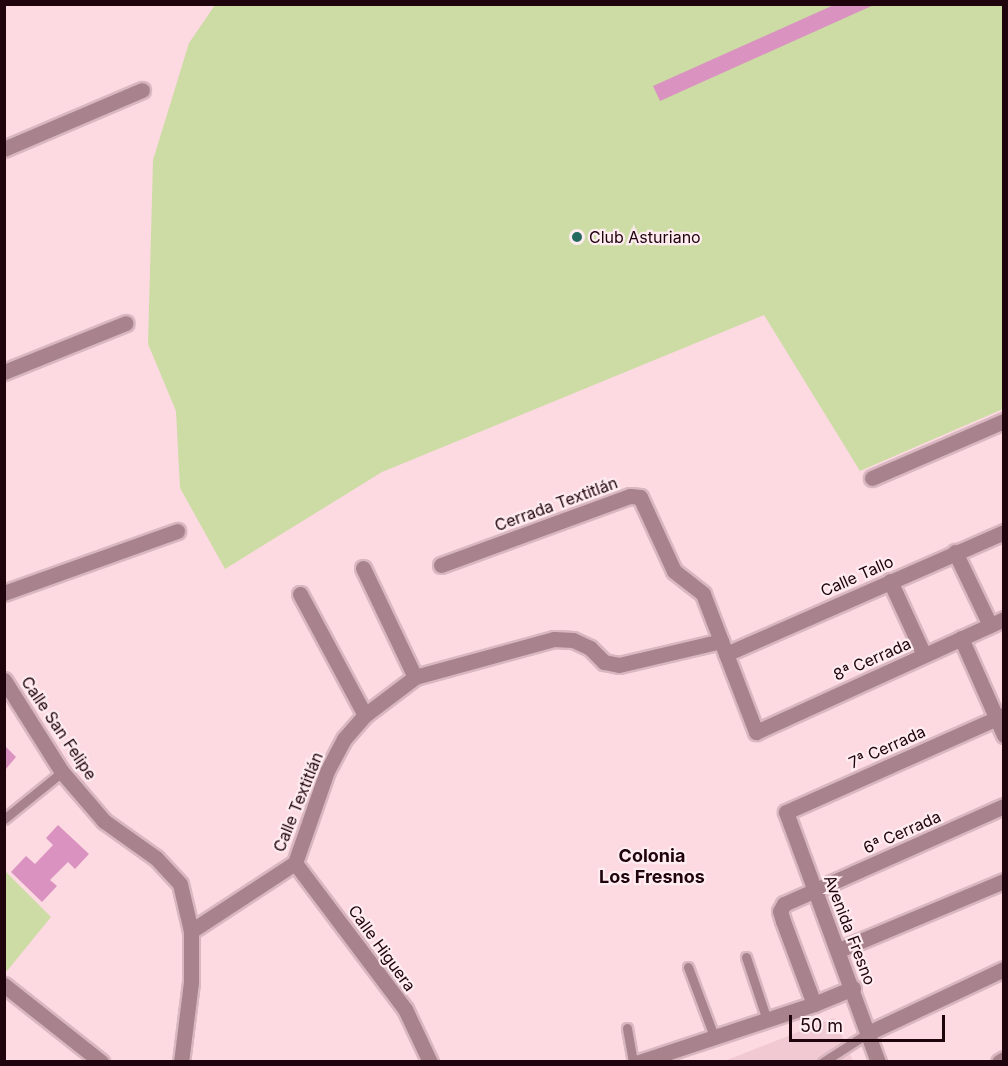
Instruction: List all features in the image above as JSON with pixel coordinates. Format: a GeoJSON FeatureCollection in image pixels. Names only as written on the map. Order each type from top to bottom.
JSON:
{"type":"FeatureCollection","features":[{"type":"Feature","properties":{"kind":"street"},"geometry":{"type":"LineString","coordinates":[[4,149],[142,90]]}},
{"type":"Feature","properties":{"kind":"street"},"geometry":{"type":"LineString","coordinates":[[4,372],[126,323]]}},
{"type":"Feature","properties":{"kind":"street"},"geometry":{"type":"LineString","coordinates":[[872,478],[1004,421]]}},
{"type":"Feature","properties":{"kind":"street","name":"Cerrada Textitlán"},"geometry":{"type":"LineString","coordinates":[[441,565],[630,496],[640,498],[674,571],[703,594],[723,648]]}},
{"type":"Feature","properties":{"kind":"street"},"geometry":{"type":"LineString","coordinates":[[4,593],[177,531]]}},
{"type":"Feature","properties":{"kind":"street","name":"Calle Tallo"},"geometry":{"type":"LineString","coordinates":[[723,648],[1004,532]]}},
{"type":"Feature","properties":{"kind":"street"},"geometry":{"type":"LineString","coordinates":[[955,552],[997,622]]}},
{"type":"Feature","properties":{"kind":"street"},"geometry":{"type":"LineString","coordinates":[[363,568],[415,677]]}},
{"type":"Feature","properties":{"kind":"street"},"geometry":{"type":"LineString","coordinates":[[890,581],[924,656]]}},
{"type":"Feature","properties":{"kind":"street"},"geometry":{"type":"LineString","coordinates":[[300,594],[365,715]]}},
{"type":"Feature","properties":{"kind":"street","name":"8ª Cerrada"},"geometry":{"type":"LineString","coordinates":[[723,648],[756,732],[997,622]]}},
{"type":"Feature","properties":{"kind":"street"},"geometry":{"type":"LineString","coordinates":[[962,638],[1000,716],[1004,735]]}},
{"type":"Feature","properties":{"kind":"street","name":"Calle Textitlán"},"geometry":{"type":"LineString","coordinates":[[191,931],[295,863],[327,771],[344,738],[365,715],[415,677],[555,639],[573,640],[590,648],[604,662],[619,665],[723,648]]}},
{"type":"Feature","properties":{"kind":"street","name":"Calle San Felipe"},"geometry":{"type":"LineString","coordinates":[[4,680],[62,772],[104,821],[156,858],[180,884],[191,931]]}},
{"type":"Feature","properties":{"kind":"street","name":"7ª Cerrada"},"geometry":{"type":"LineString","coordinates":[[786,812],[1000,716]]}},
{"type":"Feature","properties":{"kind":"street","name":"6ª Cerrada"},"geometry":{"type":"LineString","coordinates":[[814,1004],[780,911],[784,904],[1003,809]]}},
{"type":"Feature","properties":{"kind":"street","name":"Avenida Fresno"},"geometry":{"type":"LineString","coordinates":[[786,812],[853,988],[878,1062]]}},
{"type":"Feature","properties":{"kind":"street","name":"Calle Higuera"},"geometry":{"type":"LineString","coordinates":[[295,863],[405,1010],[430,1062]]}},
{"type":"Feature","properties":{"kind":"street"},"geometry":{"type":"LineString","coordinates":[[839,951],[1004,881]]}},
{"type":"Feature","properties":{"kind":"street"},"geometry":{"type":"LineString","coordinates":[[181,1062],[191,982],[191,931]]}},
{"type":"Feature","properties":{"kind":"street"},"geometry":{"type":"LineString","coordinates":[[868,1033],[1004,969]]}},
{"type":"Feature","properties":{"kind":"street"},"geometry":{"type":"LineString","coordinates":[[4,985],[101,1062]]}},
{"type":"Feature","properties":{"kind":"street"},"geometry":{"type":"LineString","coordinates":[[639,1062],[715,1039],[853,988]]}},
{"type":"Feature","properties":{"kind":"street"},"geometry":{"type":"LineString","coordinates":[[999,1062],[1004,1059]]}},
{"type":"Feature","properties":{"kind":"lane"},"geometry":{"type":"LineString","coordinates":[[4,819],[62,772]]}},
{"type":"Feature","properties":{"kind":"lane"},"geometry":{"type":"LineString","coordinates":[[746,957],[766,1020]]}},
{"type":"Feature","properties":{"kind":"lane"},"geometry":{"type":"LineString","coordinates":[[688,967],[715,1039]]}},
{"type":"Feature","properties":{"kind":"lane"},"geometry":{"type":"LineString","coordinates":[[627,1029],[633,1062]]}},
{"type":"Feature","properties":{"kind":"lane"},"geometry":{"type":"LineString","coordinates":[[823,1062],[868,1033]]}},
{"type":"Feature","properties":{"kind":"shaded area"},"geometry":{"type":"Polygon","coordinates":[[[834,1018],[853,1061],[722,1062],[834,1018]]]}},
{"type":"Feature","properties":{"kind":"green space","name":"Club Asturiano"},"geometry":{"type":"Polygon","coordinates":[[[215,5],[1003,5],[1003,409],[860,471],[764,315],[382,472],[225,569],[180,488],[176,411],[148,344],[153,160],[189,43],[215,5]]]}},
{"type":"Feature","properties":{"kind":"green space"},"geometry":{"type":"Polygon","coordinates":[[[5,871],[51,917],[7,971],[4,968],[5,871]]]}},
{"type":"Feature","properties":{"kind":"building"},"geometry":{"type":"Polygon","coordinates":[[[836,4],[876,4],[660,101],[653,86],[836,4]]]}},
{"type":"Feature","properties":{"kind":"building"},"geometry":{"type":"Polygon","coordinates":[[[5,746],[16,757],[5,770],[5,746]]]}},
{"type":"Feature","properties":{"kind":"building"},"geometry":{"type":"Polygon","coordinates":[[[58,825],[89,854],[75,869],[68,862],[50,880],[57,886],[42,902],[11,872],[26,856],[35,864],[53,845],[46,838],[58,825]]]}},
{"type":"Feature","properties":{"kind":"place","name":"Club Asturiano"},"geometry":{"type":"Point","coordinates":[577,237]}},
{"type":"Feature","properties":{"kind":"district","name":"Colonia Los Fresnos"},"geometry":{"type":"Point","coordinates":[652,867]}}]}
